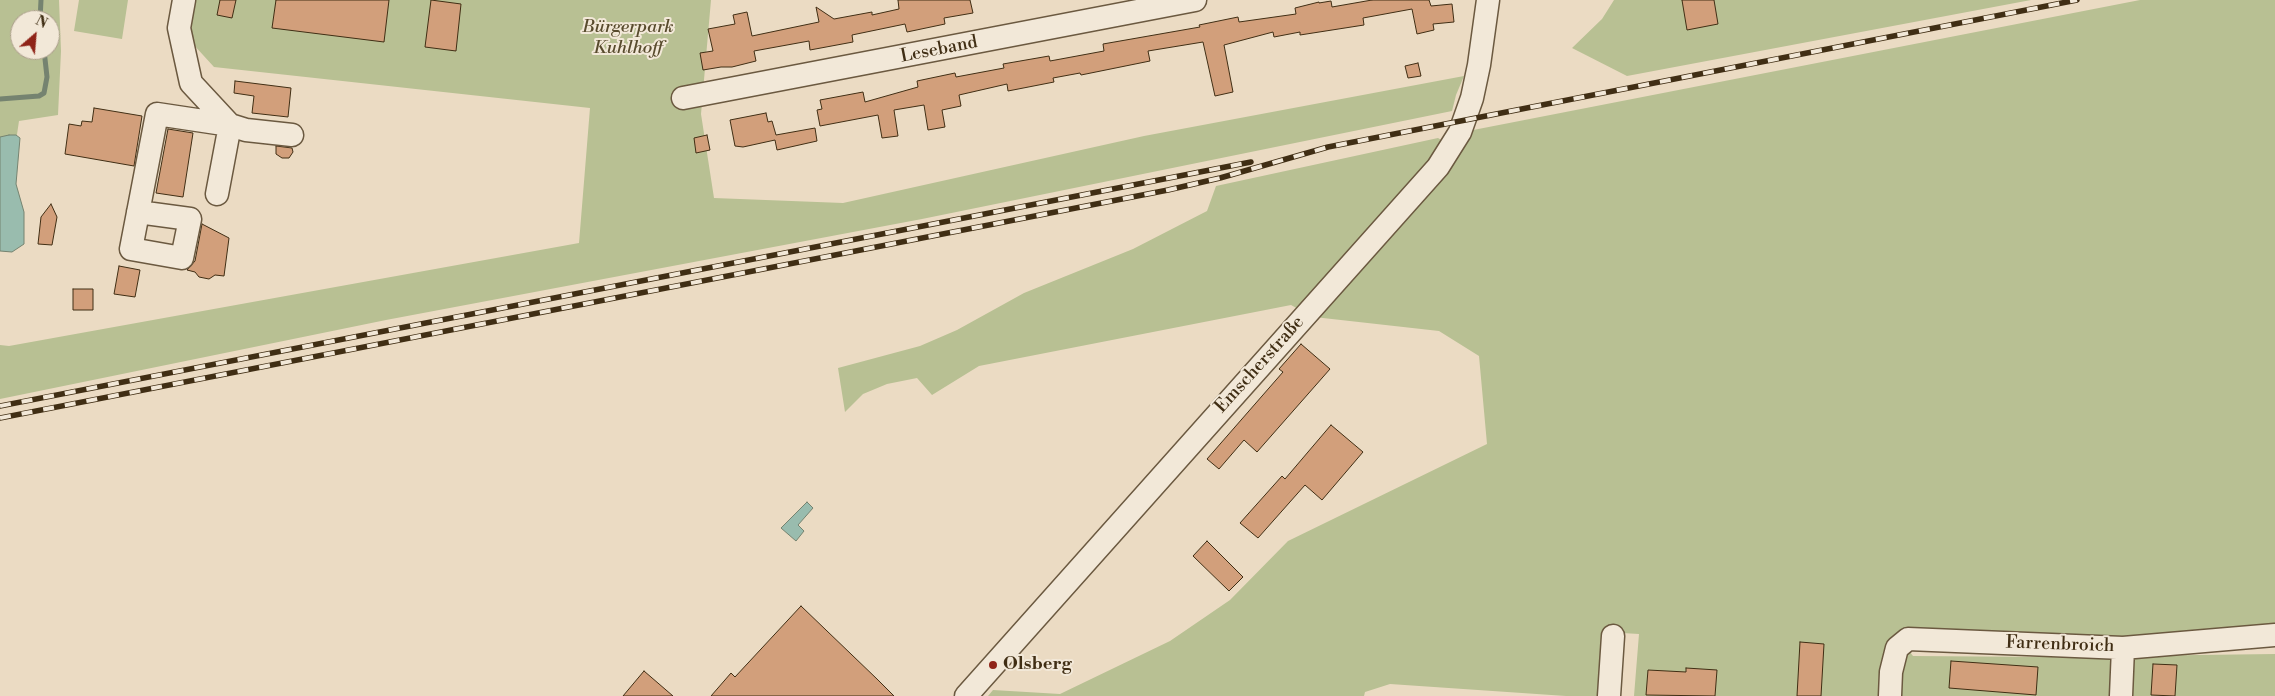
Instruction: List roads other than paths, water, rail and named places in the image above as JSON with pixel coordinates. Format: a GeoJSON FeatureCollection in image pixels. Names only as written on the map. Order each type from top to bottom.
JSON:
{"type":"FeatureCollection","features":[{"type":"Feature","properties":{"kind":"street"},"geometry":{"type":"LineString","coordinates":[[184,0],[179,28],[191,83],[230,125]]}},
{"type":"Feature","properties":{"kind":"street","name":"Leseband"},"geometry":{"type":"LineString","coordinates":[[683,98],[1195,0]]}},
{"type":"Feature","properties":{"kind":"street","name":"Emscherstraße"},"geometry":{"type":"LineString","coordinates":[[966,696],[1438,167],[1460,132],[1472,98],[1479,65],[1488,0]]}},
{"type":"Feature","properties":{"kind":"street"},"geometry":{"type":"LineString","coordinates":[[138,212],[157,114],[230,125],[246,130],[292,135]]}},
{"type":"Feature","properties":{"kind":"street"},"geometry":{"type":"LineString","coordinates":[[217,194],[230,125]]}},
{"type":"Feature","properties":{"kind":"street","name":"Farrenbroich"},"geometry":{"type":"LineString","coordinates":[[1890,696],[1891,672],[1898,648],[1908,639],[2124,648],[2275,635]]}},
{"type":"Feature","properties":{"kind":"street"},"geometry":{"type":"LineString","coordinates":[[1609,696],[1613,636]]}},
{"type":"Feature","properties":{"kind":"street"},"geometry":{"type":"LineString","coordinates":[[2121,696],[2124,648]]}},
{"type":"Feature","properties":{"kind":"waterway"},"geometry":{"type":"LineString","coordinates":[[40,10],[41,0]]}},
{"type":"Feature","properties":{"kind":"waterway"},"geometry":{"type":"LineString","coordinates":[[0,99],[39,96],[44,93],[47,77],[45,60]]}},
{"type":"Feature","properties":{"kind":"railway"},"geometry":{"type":"LineString","coordinates":[[0,418],[1168,190],[1220,178],[1328,147],[2077,0]]}},
{"type":"Feature","properties":{"kind":"railway"},"geometry":{"type":"LineString","coordinates":[[0,406],[1251,162]]}},
{"type":"Feature","properties":{"kind":"place","name":"Olsberg"},"geometry":{"type":"Point","coordinates":[993,665]}},
{"type":"Feature","properties":{"kind":"park label","name":"Bürgerpark Kuhlhoff"},"geometry":{"type":"Point","coordinates":[628,38]}}]}
